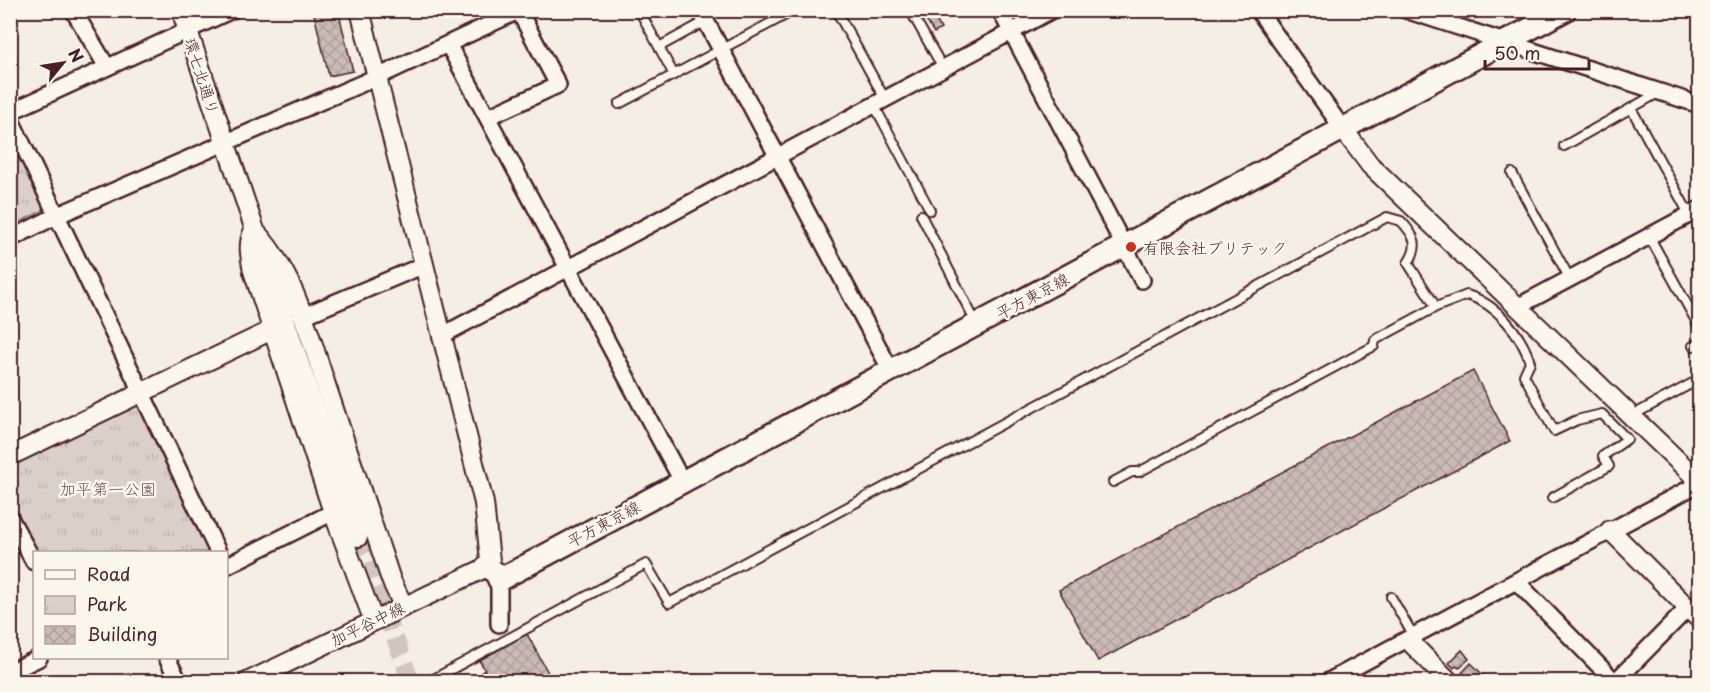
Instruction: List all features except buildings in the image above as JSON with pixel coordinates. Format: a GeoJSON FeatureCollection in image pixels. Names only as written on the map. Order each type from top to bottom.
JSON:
{"type":"FeatureCollection","features":[{"type":"Feature","properties":{"kind":"main road","name":"平方東京線"},"geometry":{"type":"LineString","coordinates":[[493,573],[682,481],[1565,10]]}},
{"type":"Feature","properties":{"kind":"street"},"geometry":{"type":"LineString","coordinates":[[73,10],[107,67]]}},
{"type":"Feature","properties":{"kind":"street","name":"環七北通り"},"geometry":{"type":"LineString","coordinates":[[181,10],[358,537]]}},
{"type":"Feature","properties":{"kind":"street"},"geometry":{"type":"LineString","coordinates":[[10,112],[232,10]]}},
{"type":"Feature","properties":{"kind":"street"},"geometry":{"type":"LineString","coordinates":[[360,10],[484,503],[499,624]]}},
{"type":"Feature","properties":{"kind":"street"},"geometry":{"type":"LineString","coordinates":[[1000,10],[1142,280]]}},
{"type":"Feature","properties":{"kind":"street"},"geometry":{"type":"LineString","coordinates":[[441,336],[1052,10]]}},
{"type":"Feature","properties":{"kind":"street"},"geometry":{"type":"LineString","coordinates":[[1258,10],[1370,165],[1700,482],[1410,639],[1327,681]]}},
{"type":"Feature","properties":{"kind":"street"},"geometry":{"type":"LineString","coordinates":[[1406,10],[1700,105]]}},
{"type":"Feature","properties":{"kind":"street"},"geometry":{"type":"LineString","coordinates":[[10,239],[56,216],[377,77],[519,11],[558,85],[488,117]]}},
{"type":"Feature","properties":{"kind":"street"},"geometry":{"type":"LineString","coordinates":[[703,16],[890,369]]}},
{"type":"Feature","properties":{"kind":"street"},"geometry":{"type":"LineString","coordinates":[[448,44],[682,481]]}},
{"type":"Feature","properties":{"kind":"street"},"geometry":{"type":"LineString","coordinates":[[10,118],[218,551]]}},
{"type":"Feature","properties":{"kind":"street"},"geometry":{"type":"LineString","coordinates":[[1517,307],[1648,236],[1695,214]]}},
{"type":"Feature","properties":{"kind":"street"},"geometry":{"type":"LineString","coordinates":[[373,619],[333,512],[272,330],[249,253],[250,238],[254,230],[273,250],[282,265],[303,316],[387,569],[403,606]]}},
{"type":"Feature","properties":{"kind":"street"},"geometry":{"type":"LineString","coordinates":[[303,316],[424,265]]}},
{"type":"Feature","properties":{"kind":"street"},"geometry":{"type":"LineString","coordinates":[[10,456],[272,330]]}},
{"type":"Feature","properties":{"kind":"street"},"geometry":{"type":"LineString","coordinates":[[228,565],[333,512]]}},
{"type":"Feature","properties":{"kind":"street"},"geometry":{"type":"LineString","coordinates":[[10,518],[33,560]]}},
{"type":"Feature","properties":{"kind":"street"},"geometry":{"type":"LineString","coordinates":[[1516,581],[1615,681],[1694,614],[1610,530]]}},
{"type":"Feature","properties":{"kind":"street","name":"加平谷中線"},"geometry":{"type":"LineString","coordinates":[[248,681],[373,619],[493,573]]}},
{"type":"Feature","properties":{"kind":"street"},"geometry":{"type":"LineString","coordinates":[[1410,639],[1450,681]]}},
{"type":"Feature","properties":{"kind":"street"},"geometry":{"type":"LineString","coordinates":[[10,672],[35,659]]}},
{"type":"Feature","properties":{"kind":"street"},"geometry":{"type":"LineString","coordinates":[[168,659],[179,681]]}},
{"type":"Feature","properties":{"kind":"lane"},"geometry":{"type":"LineString","coordinates":[[639,10],[674,75]]}},
{"type":"Feature","properties":{"kind":"lane"},"geometry":{"type":"LineString","coordinates":[[619,104],[795,10]]}},
{"type":"Feature","properties":{"kind":"lane"},"geometry":{"type":"LineString","coordinates":[[836,10],[930,210]]}},
{"type":"Feature","properties":{"kind":"lane"},"geometry":{"type":"LineString","coordinates":[[910,10],[943,68]]}},
{"type":"Feature","properties":{"kind":"lane"},"geometry":{"type":"LineString","coordinates":[[1430,18],[1444,10]]}},
{"type":"Feature","properties":{"kind":"lane"},"geometry":{"type":"LineString","coordinates":[[659,47],[703,16]]}},
{"type":"Feature","properties":{"kind":"lane"},"geometry":{"type":"LineString","coordinates":[[1564,146],[1659,92]]}},
{"type":"Feature","properties":{"kind":"lane"},"geometry":{"type":"LineString","coordinates":[[1631,108],[1695,214]]}},
{"type":"Feature","properties":{"kind":"lane"},"geometry":{"type":"LineString","coordinates":[[1512,173],[1570,279]]}},
{"type":"Feature","properties":{"kind":"lane"},"geometry":{"type":"LineString","coordinates":[[921,215],[976,324]]}},
{"type":"Feature","properties":{"kind":"lane"},"geometry":{"type":"LineString","coordinates":[[428,681],[646,564],[669,603],[1387,217],[1401,221],[1414,239],[1416,249],[1408,263],[1436,307]]}},
{"type":"Feature","properties":{"kind":"lane"},"geometry":{"type":"LineString","coordinates":[[1648,236],[1700,328]]}},
{"type":"Feature","properties":{"kind":"lane"},"geometry":{"type":"LineString","coordinates":[[1113,482],[1132,472],[1139,472],[1364,352],[1374,346],[1375,340],[1436,307],[1467,296],[1487,305],[1524,343],[1530,362],[1524,375],[1554,431],[1577,420],[1602,414],[1627,439],[1603,456],[1609,466],[1552,498]]}},
{"type":"Feature","properties":{"kind":"lane"},"geometry":{"type":"LineString","coordinates":[[1631,416],[1700,379]]}},
{"type":"Feature","properties":{"kind":"lane"},"geometry":{"type":"LineString","coordinates":[[1391,597],[1410,639]]}},
{"type":"Feature","properties":{"kind":"green space"},"geometry":{"type":"Polygon","coordinates":[[[10,135],[46,209],[11,226],[10,226],[10,135]]]}},
{"type":"Feature","properties":{"kind":"green space","name":"加平第一公園"},"geometry":{"type":"Polygon","coordinates":[[[135,404],[140,406],[210,551],[36,551],[11,504],[11,464],[135,404]]]}},
{"type":"Feature","properties":{"kind":"tunnel"},"geometry":{"type":"LineString","coordinates":[[358,537],[411,682]]}},
{"type":"Feature","properties":{"kind":"place","name":"有限会社プリテック"},"geometry":{"type":"Point","coordinates":[1131,247]}}]}
